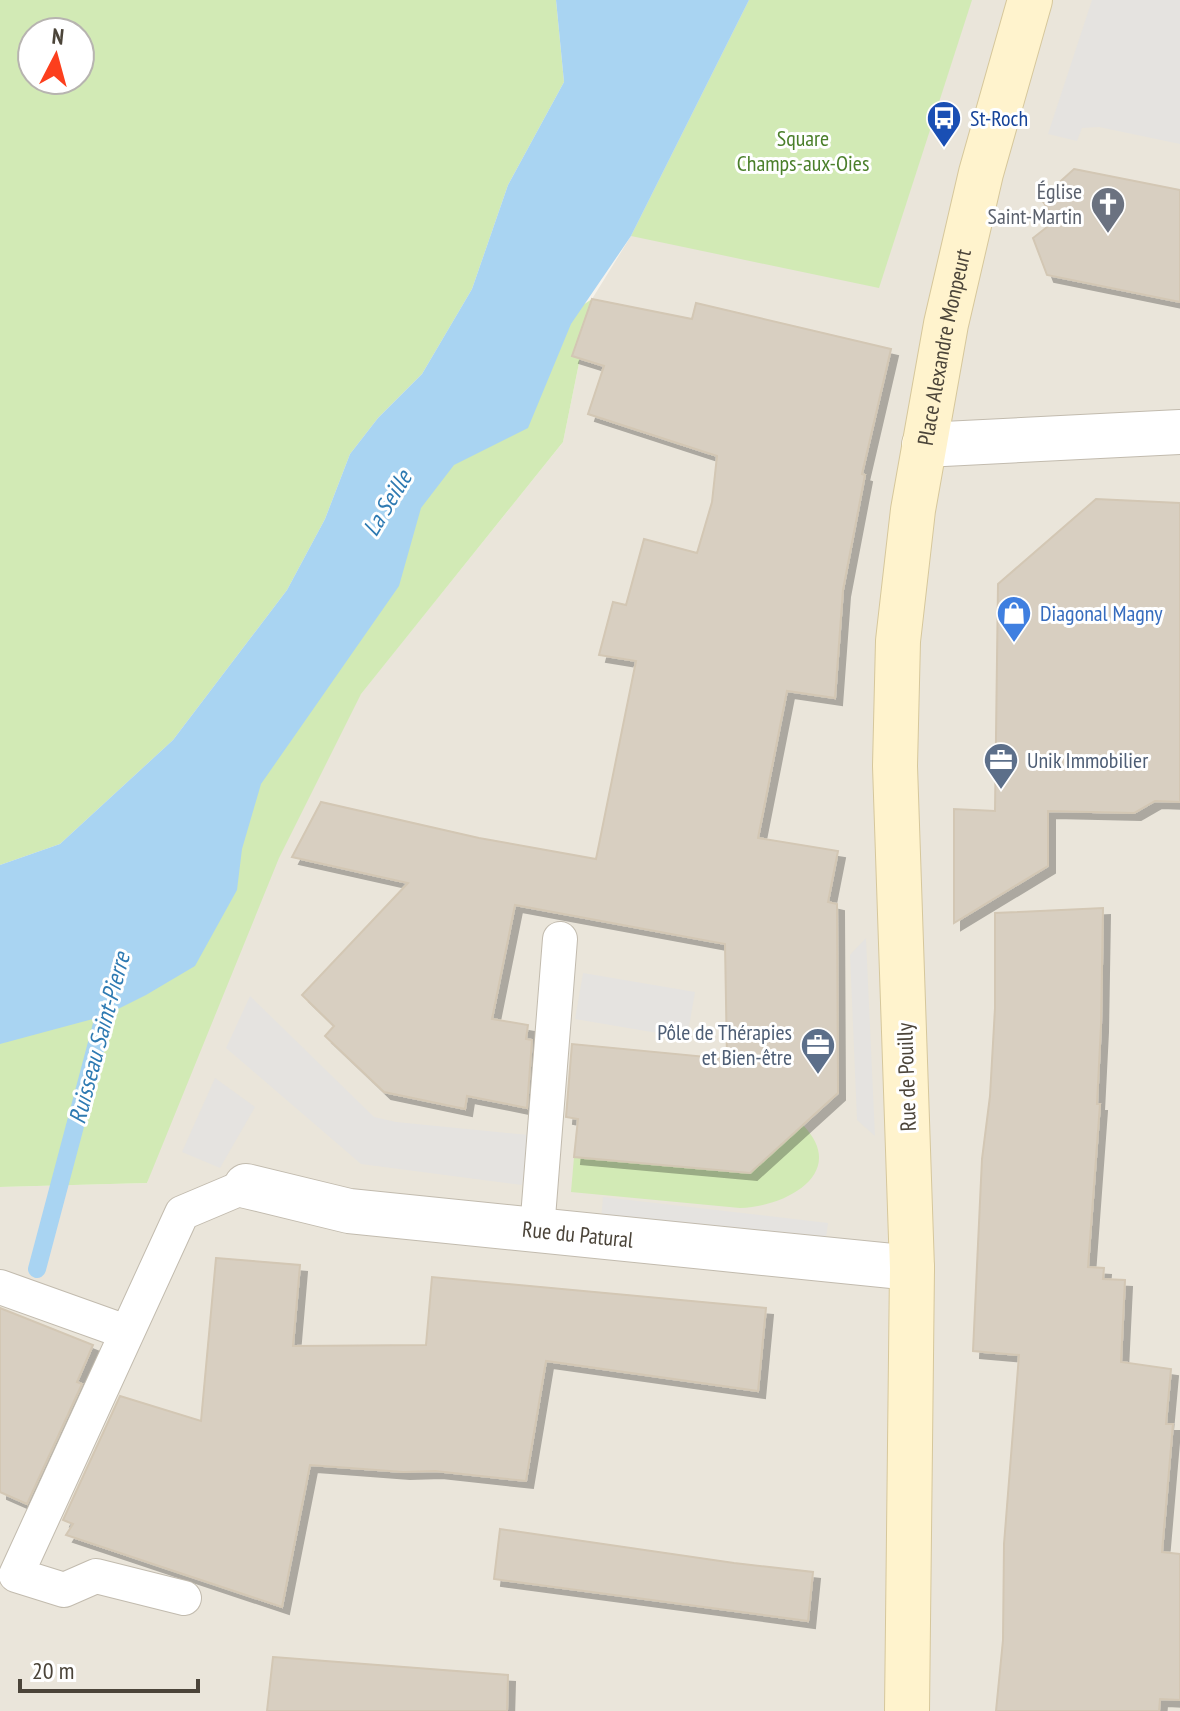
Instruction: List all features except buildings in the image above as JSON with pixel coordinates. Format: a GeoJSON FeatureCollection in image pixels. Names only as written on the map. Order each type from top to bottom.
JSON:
{"type":"FeatureCollection","features":[{"type":"Feature","properties":{"kind":"main road","name":"Place Alexandre Monpeurt"},"geometry":{"type":"LineString","coordinates":[[924,445],[946,324],[981,173],[1030,0]]}},
{"type":"Feature","properties":{"kind":"main road","name":"Rue de Pouilly"},"geometry":{"type":"LineString","coordinates":[[907,1711],[912,1268],[895,766],[898,641],[924,445]]}},
{"type":"Feature","properties":{"kind":"street","name":"Place Alexandre Monpeurt"},"geometry":{"type":"LineString","coordinates":[[924,445],[1180,432]]}},
{"type":"Feature","properties":{"kind":"street","name":"Rue du Patural"},"geometry":{"type":"LineString","coordinates":[[246,1186],[349,1211],[912,1268]]}},
{"type":"Feature","properties":{"kind":"lane"},"geometry":{"type":"LineString","coordinates":[[537,1230],[560,939]]}},
{"type":"Feature","properties":{"kind":"lane"},"geometry":{"type":"LineString","coordinates":[[184,1598],[96,1576],[64,1590],[16,1575],[182,1213],[246,1186]]}},
{"type":"Feature","properties":{"kind":"lane"},"geometry":{"type":"LineString","coordinates":[[0,1287],[126,1332]]}},
{"type":"Feature","properties":{"kind":"shaded area"},"geometry":{"type":"Polygon","coordinates":[[[749,0],[1180,0],[1180,1711],[0,1711],[0,1187],[147,1183],[278,797],[563,442],[592,299],[631,236],[749,0]]]}},
{"type":"Feature","properties":{"kind":"shaded area"},"geometry":{"type":"Polygon","coordinates":[[[1092,0],[1180,0],[1180,144],[1099,127],[1082,128],[1077,141],[1048,134],[1092,0]]]}},
{"type":"Feature","properties":{"kind":"shaded area"},"geometry":{"type":"Polygon","coordinates":[[[866,938],[875,1136],[857,1120],[850,955],[866,938]]]}},
{"type":"Feature","properties":{"kind":"shaded area"},"geometry":{"type":"Polygon","coordinates":[[[583,973],[695,992],[687,1038],[575,1019],[583,973]]]}},
{"type":"Feature","properties":{"kind":"shaded area"},"geometry":{"type":"Polygon","coordinates":[[[250,996],[374,1117],[396,1122],[529,1135],[522,1185],[361,1164],[226,1048],[250,996]]]}},
{"type":"Feature","properties":{"kind":"shaded area"},"geometry":{"type":"Polygon","coordinates":[[[215,1078],[255,1107],[220,1168],[182,1152],[215,1078]]]}},
{"type":"Feature","properties":{"kind":"shaded area"},"geometry":{"type":"Polygon","coordinates":[[[603,1197],[828,1223],[825,1246],[601,1220],[603,1197]]]}},
{"type":"Feature","properties":{"kind":"green space"},"geometry":{"type":"Polygon","coordinates":[[[0,0],[556,0],[564,82],[508,185],[472,289],[422,374],[378,418],[350,454],[325,519],[287,590],[173,740],[60,844],[0,865],[0,0]]]}},
{"type":"Feature","properties":{"kind":"green space","name":"Square Champs-aux-Oies"},"geometry":{"type":"Polygon","coordinates":[[[749,0],[972,0],[879,288],[631,236],[749,0]]]}},
{"type":"Feature","properties":{"kind":"green space"},"geometry":{"type":"Polygon","coordinates":[[[592,299],[563,442],[361,694],[279,858],[147,1183],[0,1187],[0,945],[545,330],[592,299]]]}},
{"type":"Feature","properties":{"kind":"green space"},"geometry":{"type":"Polygon","coordinates":[[[803,1125],[815,1142],[819,1158],[815,1172],[806,1184],[776,1201],[740,1208],[571,1192],[574,1157],[750,1173],[803,1125]]]}},
{"type":"Feature","properties":{"kind":"water","name":"La Seille"},"geometry":{"type":"Polygon","coordinates":[[[556,0],[749,0],[631,236],[571,324],[528,428],[454,465],[421,508],[399,586],[261,784],[242,849],[237,890],[195,966],[104,1016],[0,1044],[0,865],[60,844],[173,740],[287,590],[325,519],[350,454],[378,418],[422,374],[472,289],[508,185],[564,82],[556,0]]]}},
{"type":"Feature","properties":{"kind":"waterway","name":"Ruisseau Saint-Pierre"},"geometry":{"type":"LineString","coordinates":[[37,1269],[110,994]]}},
{"type":"Feature","properties":{"kind":"place","name":"St-Roch"},"geometry":{"type":"Point","coordinates":[944,149]}},
{"type":"Feature","properties":{"kind":"place","name":"Église Saint-Martin"},"geometry":{"type":"Point","coordinates":[1108,235]}},
{"type":"Feature","properties":{"kind":"place","name":"Diagonal Magny"},"geometry":{"type":"Point","coordinates":[1014,644]}},
{"type":"Feature","properties":{"kind":"place","name":"Unik Immobilier"},"geometry":{"type":"Point","coordinates":[1001,791]}},
{"type":"Feature","properties":{"kind":"place","name":"Pôle de Thérapies et Bien-être"},"geometry":{"type":"Point","coordinates":[818,1076]}}]}
